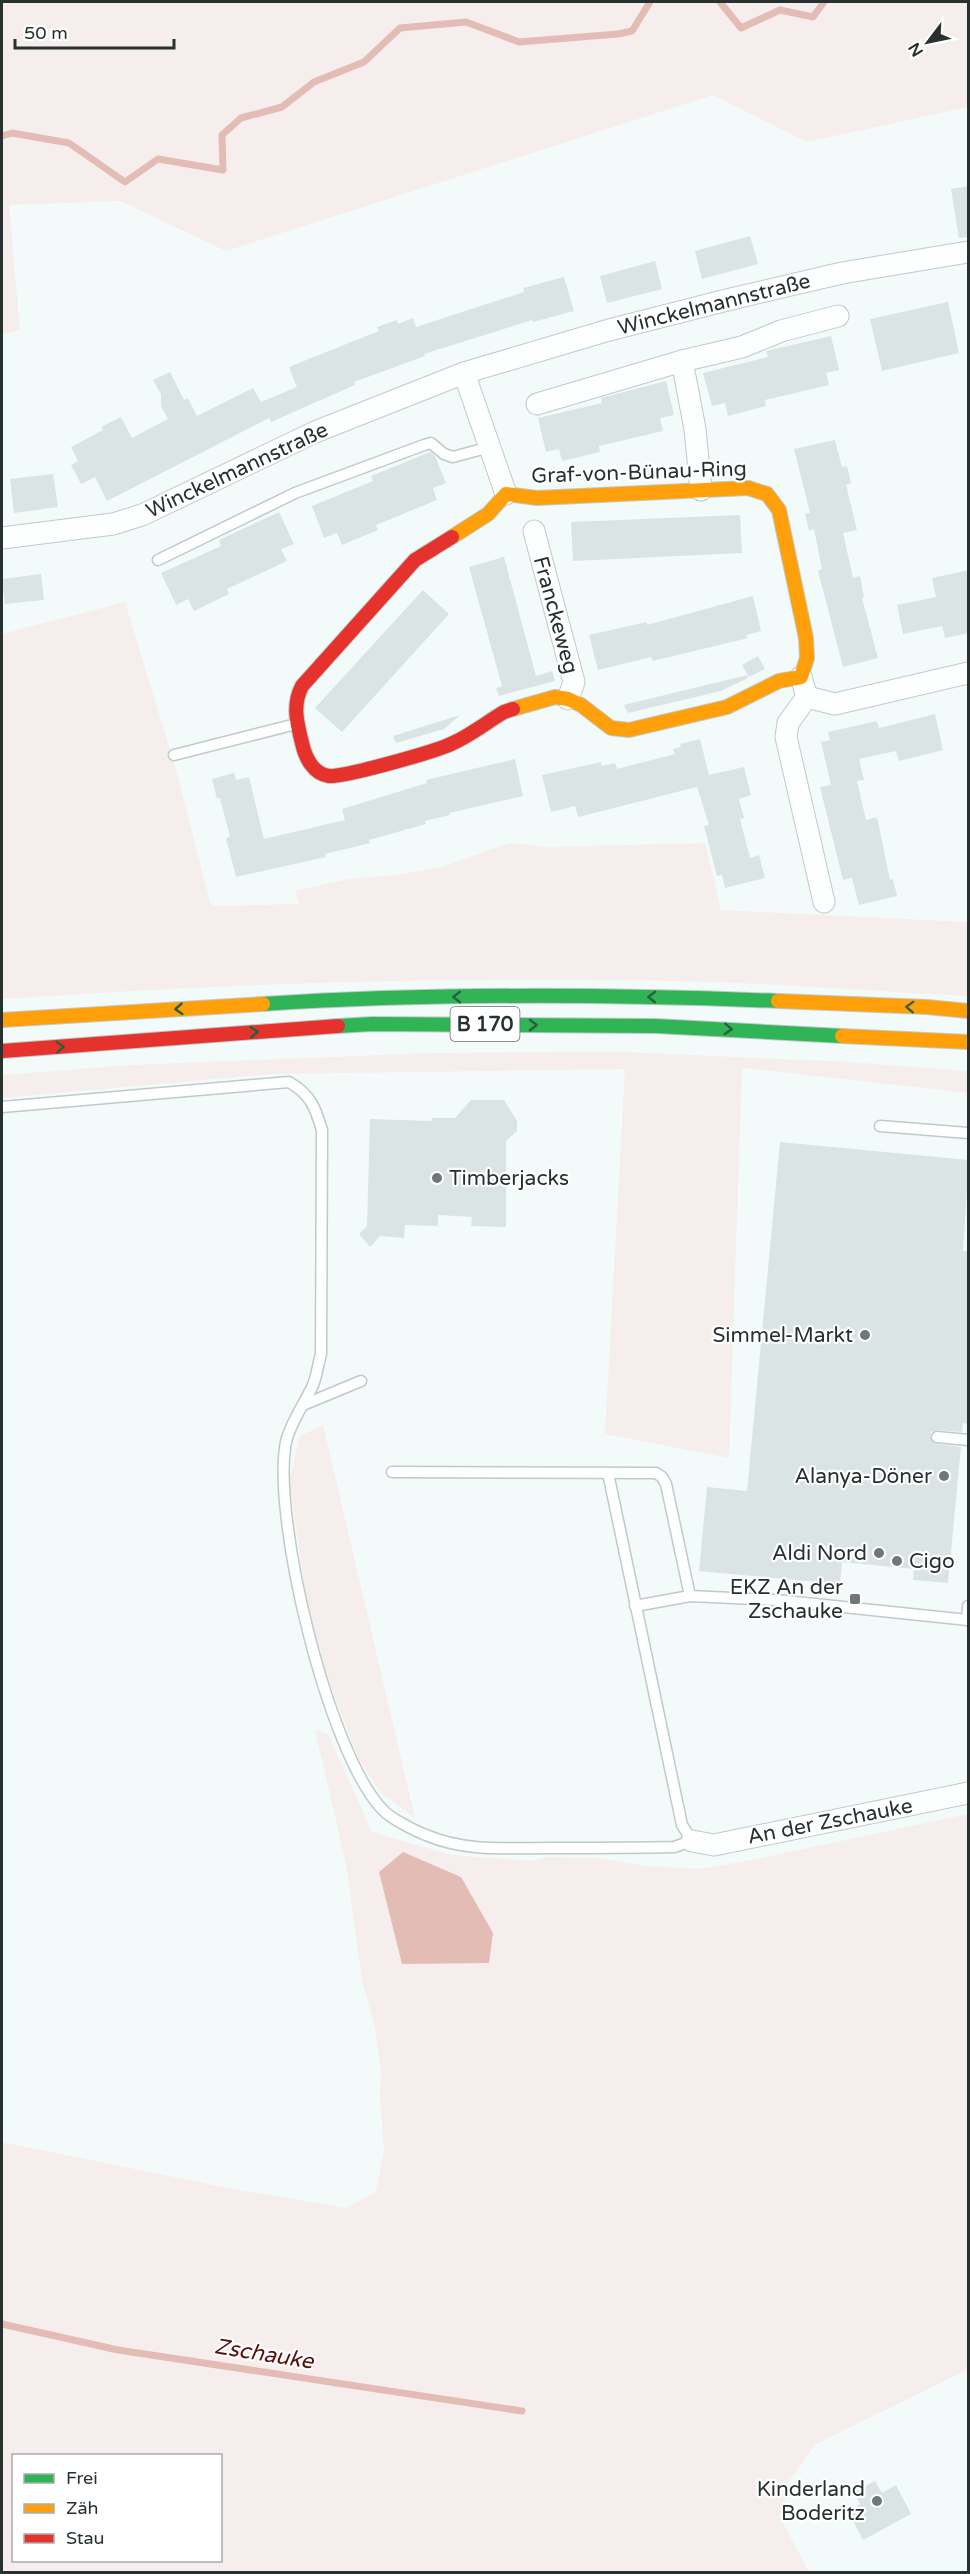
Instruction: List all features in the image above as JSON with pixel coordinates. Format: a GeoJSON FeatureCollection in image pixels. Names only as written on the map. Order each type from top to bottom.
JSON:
{"type":"FeatureCollection","features":[{"type":"Feature","properties":{"kind":"main road","name":"Graf-von-Bünau-Ring"},"geometry":{"type":"LineString","coordinates":[[568,699],[555,696],[504,712],[452,744],[340,775],[329,776],[317,771],[305,757],[297,724],[295,700],[302,686],[401,573],[430,549],[488,514],[506,494],[537,498],[701,490],[762,490],[772,498],[778,510],[806,638],[807,658],[801,677]]}},
{"type":"Feature","properties":{"kind":"main road"},"geometry":{"type":"LineString","coordinates":[[568,699],[611,728],[629,730],[727,707],[779,681],[801,677]]}},
{"type":"Feature","properties":{"kind":"main road","name":"B 170"},"geometry":{"type":"LineString","coordinates":[[2,1020],[371,997],[656,996],[969,1011]]}},
{"type":"Feature","properties":{"kind":"main road","name":"B 170"},"geometry":{"type":"LineString","coordinates":[[2,1051],[372,1024],[657,1026],[969,1042]]}},
{"type":"Feature","properties":{"kind":"street","name":"Winckelmannstraße"},"geometry":{"type":"LineString","coordinates":[[2,538],[112,524],[142,515],[315,432],[464,373],[609,330],[842,273],[969,252]]}},
{"type":"Feature","properties":{"kind":"street","name":"Winckelmannstraße"},"geometry":{"type":"LineString","coordinates":[[537,404],[682,361],[742,347],[781,331],[838,316]]}},
{"type":"Feature","properties":{"kind":"street"},"geometry":{"type":"LineString","coordinates":[[682,361],[695,429],[701,490]]}},
{"type":"Feature","properties":{"kind":"street"},"geometry":{"type":"LineString","coordinates":[[464,373],[506,494]]}},
{"type":"Feature","properties":{"kind":"street","name":"Franckeweg"},"geometry":{"type":"LineString","coordinates":[[534,531],[574,682],[568,699]]}},
{"type":"Feature","properties":{"kind":"street"},"geometry":{"type":"LineString","coordinates":[[807,697],[835,704],[969,673]]}},
{"type":"Feature","properties":{"kind":"street"},"geometry":{"type":"LineString","coordinates":[[801,677],[807,697]]}},
{"type":"Feature","properties":{"kind":"street"},"geometry":{"type":"LineString","coordinates":[[807,697],[788,723],[786,737],[824,902]]}},
{"type":"Feature","properties":{"kind":"street","name":"An der Zschauke"},"geometry":{"type":"LineString","coordinates":[[692,1841],[714,1845],[969,1793]]}},
{"type":"Feature","properties":{"kind":"lane"},"geometry":{"type":"LineString","coordinates":[[158,560],[295,493],[424,445],[431,443],[444,454],[453,457],[490,447]]}},
{"type":"Feature","properties":{"kind":"lane"},"geometry":{"type":"LineString","coordinates":[[174,755],[297,724]]}},
{"type":"Feature","properties":{"kind":"lane"},"geometry":{"type":"LineString","coordinates":[[2,1107],[289,1082],[304,1091],[315,1107],[322,1131],[321,1354],[314,1382],[286,1441],[283,1471],[285,1501],[301,1606],[312,1648],[343,1742],[362,1782],[383,1811],[426,1836],[471,1848],[674,1847],[692,1841],[682,1825],[608,1473]]}},
{"type":"Feature","properties":{"kind":"lane"},"geometry":{"type":"LineString","coordinates":[[880,1126],[969,1133]]}},
{"type":"Feature","properties":{"kind":"lane"},"geometry":{"type":"LineString","coordinates":[[303,1406],[361,1381]]}},
{"type":"Feature","properties":{"kind":"lane"},"geometry":{"type":"LineString","coordinates":[[937,1437],[969,1440]]}},
{"type":"Feature","properties":{"kind":"lane"},"geometry":{"type":"LineString","coordinates":[[392,1472],[656,1473],[666,1484],[690,1596]]}},
{"type":"Feature","properties":{"kind":"lane"},"geometry":{"type":"LineString","coordinates":[[635,1606],[690,1596],[776,1600],[968,1620],[969,1606]]}},
{"type":"Feature","properties":{"kind":"shaded area"},"geometry":{"type":"Polygon","coordinates":[[[2,2],[968,2],[968,107],[807,142],[713,95],[226,251],[120,201],[9,205],[20,330],[2,334],[2,2]]]}},
{"type":"Feature","properties":{"kind":"shaded area"},"geometry":{"type":"Polygon","coordinates":[[[125,602],[175,766],[211,906],[299,904],[295,891],[349,879],[396,875],[442,867],[509,843],[550,847],[705,843],[721,910],[968,922],[968,996],[709,982],[504,980],[253,985],[2,999],[2,634],[125,602]]]}},
{"type":"Feature","properties":{"kind":"shaded area"},"geometry":{"type":"Polygon","coordinates":[[[624,1052],[849,1062],[968,1071],[968,1093],[742,1068],[729,1458],[605,1434],[625,1069],[273,1074],[2,1098],[2,1075],[130,1065],[431,1053],[624,1052]]]}},
{"type":"Feature","properties":{"kind":"shaded area"},"geometry":{"type":"Polygon","coordinates":[[[323,1425],[415,1818],[381,1793],[359,1760],[328,1679],[307,1603],[289,1482],[300,1436],[323,1425]]]}},
{"type":"Feature","properties":{"kind":"shaded area"},"geometry":{"type":"Polygon","coordinates":[[[315,1730],[328,1734],[372,1832],[451,1855],[532,1861],[547,1857],[598,1858],[646,1866],[699,1869],[968,1814],[968,2369],[815,2445],[789,2481],[782,2521],[809,2572],[2,2572],[2,2142],[228,2188],[347,2208],[376,2191],[384,2150],[380,2095],[381,2071],[375,2028],[362,1980],[346,1864],[315,1730]]]}},
{"type":"Feature","properties":{"kind":"shaded area"},"geometry":{"type":"Polygon","coordinates":[[[403,1852],[461,1877],[493,1933],[489,1963],[402,1964],[379,1872],[403,1852]]]}},
{"type":"Feature","properties":{"kind":"building"},"geometry":{"type":"Polygon","coordinates":[[[969,186],[969,237],[959,238],[951,189],[969,186]]]}},
{"type":"Feature","properties":{"kind":"building"},"geometry":{"type":"Polygon","coordinates":[[[750,236],[758,264],[702,279],[695,251],[750,236]]]}},
{"type":"Feature","properties":{"kind":"building"},"geometry":{"type":"Polygon","coordinates":[[[655,261],[662,289],[607,303],[600,276],[655,261]]]}},
{"type":"Feature","properties":{"kind":"building"},"geometry":{"type":"Polygon","coordinates":[[[564,277],[574,311],[533,322],[532,320],[424,354],[425,356],[354,382],[355,385],[271,422],[269,418],[107,501],[95,477],[81,484],[71,465],[78,461],[71,447],[103,430],[101,427],[121,417],[132,438],[168,419],[161,406],[161,394],[153,380],[170,372],[184,400],[188,398],[197,416],[253,388],[261,402],[297,387],[289,367],[379,331],[377,327],[397,320],[398,324],[413,318],[416,327],[524,292],[523,288],[564,277]]]}},
{"type":"Feature","properties":{"kind":"building"},"geometry":{"type":"Polygon","coordinates":[[[948,302],[959,353],[882,371],[870,319],[948,302]]]}},
{"type":"Feature","properties":{"kind":"building"},"geometry":{"type":"Polygon","coordinates":[[[831,336],[839,370],[826,373],[829,385],[765,400],[766,406],[728,416],[725,403],[712,406],[703,373],[768,357],[766,351],[831,336]]]}},
{"type":"Feature","properties":{"kind":"building"},"geometry":{"type":"Polygon","coordinates":[[[666,381],[674,415],[660,418],[663,431],[599,446],[600,452],[562,461],[559,449],[546,452],[538,418],[602,403],[601,398],[666,381]]]}},
{"type":"Feature","properties":{"kind":"building"},"geometry":{"type":"Polygon","coordinates":[[[835,440],[842,467],[847,466],[851,483],[846,485],[857,530],[843,533],[853,578],[860,576],[864,597],[862,598],[878,658],[843,667],[818,571],[822,569],[814,529],[809,531],[805,514],[810,513],[794,449],[835,440]]]}},
{"type":"Feature","properties":{"kind":"building"},"geometry":{"type":"Polygon","coordinates":[[[430,452],[435,456],[446,483],[433,488],[437,500],[376,525],[378,530],[342,545],[337,533],[324,538],[312,506],[373,481],[371,476],[430,452]]]}},
{"type":"Feature","properties":{"kind":"building"},"geometry":{"type":"Polygon","coordinates":[[[53,474],[58,507],[14,513],[10,479],[53,474]]]}},
{"type":"Feature","properties":{"kind":"building"},"geometry":{"type":"Polygon","coordinates":[[[279,512],[294,544],[281,549],[287,561],[227,589],[229,594],[194,611],[188,599],[176,605],[161,573],[221,546],[219,540],[279,512]]]}},
{"type":"Feature","properties":{"kind":"building"},"geometry":{"type":"Polygon","coordinates":[[[740,515],[742,553],[573,561],[571,522],[740,515]]]}},
{"type":"Feature","properties":{"kind":"building"},"geometry":{"type":"Polygon","coordinates":[[[504,557],[536,676],[552,671],[555,681],[499,696],[496,688],[502,686],[469,567],[504,557]]]}},
{"type":"Feature","properties":{"kind":"building"},"geometry":{"type":"Polygon","coordinates":[[[969,570],[969,633],[945,638],[942,626],[903,634],[897,605],[936,597],[932,578],[969,570]]]}},
{"type":"Feature","properties":{"kind":"building"},"geometry":{"type":"Polygon","coordinates":[[[41,574],[44,600],[5,604],[2,579],[41,574]]]}},
{"type":"Feature","properties":{"kind":"building"},"geometry":{"type":"Polygon","coordinates":[[[423,590],[449,614],[342,732],[315,708],[423,590]]]}},
{"type":"Feature","properties":{"kind":"building"},"geometry":{"type":"Polygon","coordinates":[[[753,596],[761,631],[746,635],[748,638],[653,661],[651,657],[598,670],[589,635],[647,622],[647,625],[753,596]]]}},
{"type":"Feature","properties":{"kind":"building"},"geometry":{"type":"Polygon","coordinates":[[[758,656],[765,669],[749,677],[742,665],[758,656]]]}},
{"type":"Feature","properties":{"kind":"building"},"geometry":{"type":"Polygon","coordinates":[[[747,675],[748,678],[721,691],[628,713],[624,705],[747,675]]]}},
{"type":"Feature","properties":{"kind":"building"},"geometry":{"type":"Polygon","coordinates":[[[935,714],[943,750],[899,761],[896,751],[859,759],[864,780],[857,781],[866,820],[877,817],[890,880],[893,879],[897,896],[859,905],[852,878],[843,880],[820,787],[831,785],[821,742],[830,740],[828,732],[877,721],[879,728],[935,714]]]}},
{"type":"Feature","properties":{"kind":"building"},"geometry":{"type":"Polygon","coordinates":[[[460,715],[444,729],[396,743],[393,736],[460,715]]]}},
{"type":"Feature","properties":{"kind":"building"},"geometry":{"type":"Polygon","coordinates":[[[700,739],[709,775],[744,767],[751,795],[739,799],[744,818],[740,819],[750,858],[759,855],[765,878],[725,888],[722,875],[717,876],[704,826],[709,825],[697,787],[578,817],[575,806],[551,812],[542,775],[601,762],[602,766],[615,763],[617,769],[675,754],[673,749],[681,747],[680,744],[700,739]]]}},
{"type":"Feature","properties":{"kind":"building"},"geometry":{"type":"Polygon","coordinates":[[[515,759],[523,796],[449,813],[450,815],[425,821],[426,824],[369,840],[370,843],[325,854],[326,857],[236,877],[226,838],[230,837],[220,798],[217,799],[212,779],[234,773],[236,780],[249,777],[264,839],[345,820],[342,809],[427,783],[426,780],[515,759]]]}},
{"type":"Feature","properties":{"kind":"building","name":"Timberjacks"},"geometry":{"type":"Polygon","coordinates":[[[471,1100],[504,1100],[517,1121],[517,1131],[506,1141],[506,1227],[471,1226],[472,1217],[438,1215],[438,1226],[405,1225],[404,1238],[380,1236],[370,1247],[359,1234],[367,1226],[370,1119],[432,1121],[432,1118],[455,1118],[471,1100]]]}},
{"type":"Feature","properties":{"kind":"building","name":"Simmel-Markt"},"geometry":{"type":"Polygon","coordinates":[[[780,1142],[969,1160],[963,1251],[969,1251],[969,1424],[963,1423],[962,1432],[937,1430],[931,1432],[930,1437],[936,1444],[961,1447],[948,1583],[913,1580],[914,1569],[842,1562],[840,1584],[699,1571],[707,1487],[747,1491],[780,1142]]]}},
{"type":"Feature","properties":{"kind":"building"},"geometry":{"type":"Polygon","coordinates":[[[875,2481],[882,2493],[896,2485],[911,2514],[863,2540],[848,2511],[860,2504],[854,2492],[875,2481]]]}},
{"type":"Feature","properties":{"kind":"waterway"},"geometry":{"type":"LineString","coordinates":[[2,136],[12,133],[69,143],[125,182],[158,159],[223,170],[222,135],[241,118],[282,107],[314,82],[364,62],[400,28],[466,22],[519,42],[618,34],[632,31],[650,2]]}},
{"type":"Feature","properties":{"kind":"waterway"},"geometry":{"type":"LineString","coordinates":[[720,2],[741,28],[780,10],[813,17],[824,2]]}},
{"type":"Feature","properties":{"kind":"waterway","name":"Zschauke"},"geometry":{"type":"LineString","coordinates":[[2,2324],[118,2350],[522,2411]]}},
{"type":"Feature","properties":{"kind":"traffic: fast"},"geometry":{"type":"LineString","coordinates":[[263,1004],[456,996],[649,997],[778,1001]]}},
{"type":"Feature","properties":{"kind":"traffic: fast"},"geometry":{"type":"LineString","coordinates":[[338,1026],[372,1024],[656,1026],[842,1036]]}},
{"type":"Feature","properties":{"kind":"traffic: slow"},"geometry":{"type":"LineString","coordinates":[[513,709],[555,697],[568,699],[581,705],[611,728],[629,730],[727,707],[779,681],[801,677],[807,658],[806,638],[779,510],[767,494],[748,488]]}},
{"type":"Feature","properties":{"kind":"traffic: slow"},"geometry":{"type":"LineString","coordinates":[[452,537],[488,514],[506,494],[537,498],[748,488]]}},
{"type":"Feature","properties":{"kind":"traffic: slow"},"geometry":{"type":"LineString","coordinates":[[778,1001],[927,1007],[968,1011]]}},
{"type":"Feature","properties":{"kind":"traffic: slow"},"geometry":{"type":"LineString","coordinates":[[2,1020],[263,1004]]}},
{"type":"Feature","properties":{"kind":"traffic: slow"},"geometry":{"type":"LineString","coordinates":[[842,1036],[968,1042]]}},
{"type":"Feature","properties":{"kind":"traffic: jam"},"geometry":{"type":"LineString","coordinates":[[452,537],[415,560],[302,686],[297,700],[296,714],[305,754],[314,768],[323,775],[353,772],[444,747],[513,709]]}},
{"type":"Feature","properties":{"kind":"traffic: jam"},"geometry":{"type":"LineString","coordinates":[[2,1051],[338,1026]]}},
{"type":"Feature","properties":{"kind":"place","name":"Timberjacks"},"geometry":{"type":"Point","coordinates":[437,1178]}},
{"type":"Feature","properties":{"kind":"place","name":"Simmel-Markt"},"geometry":{"type":"Point","coordinates":[865,1335]}},
{"type":"Feature","properties":{"kind":"place","name":"Alanya-Döner"},"geometry":{"type":"Point","coordinates":[944,1476]}},
{"type":"Feature","properties":{"kind":"place","name":"Aldi Nord"},"geometry":{"type":"Point","coordinates":[879,1553]}},
{"type":"Feature","properties":{"kind":"place","name":"Cigo"},"geometry":{"type":"Point","coordinates":[897,1561]}},
{"type":"Feature","properties":{"kind":"place","name":"EKZ An der Zschauke"},"geometry":{"type":"Point","coordinates":[855,1599]}},
{"type":"Feature","properties":{"kind":"place","name":"Kinderland Boderitz"},"geometry":{"type":"Point","coordinates":[877,2501]}}]}
